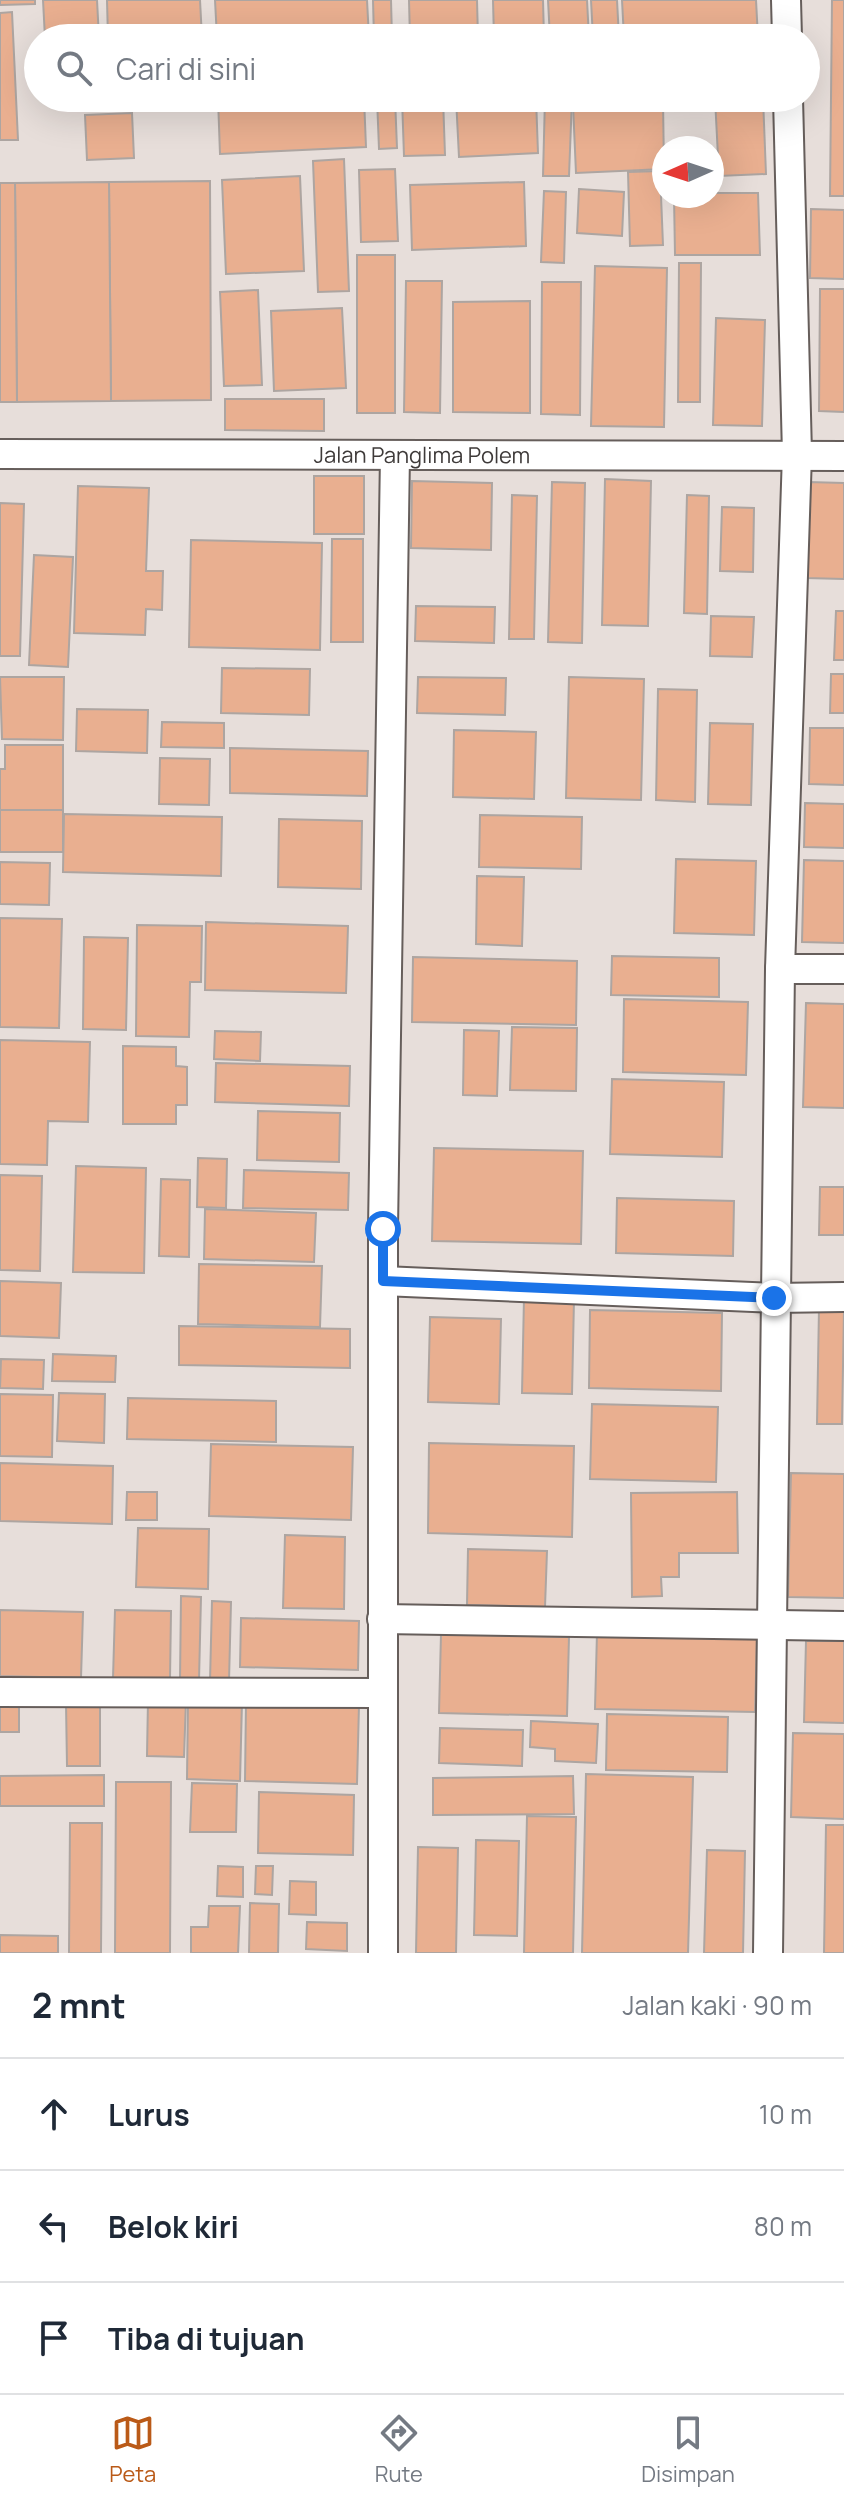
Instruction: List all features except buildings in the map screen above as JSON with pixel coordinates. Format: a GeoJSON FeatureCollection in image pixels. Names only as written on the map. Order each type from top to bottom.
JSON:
{"type":"FeatureCollection","features":[{"type":"Feature","properties":{"kind":"street"},"geometry":{"type":"LineString","coordinates":[[786,0],[787,24]]}},
{"type":"Feature","properties":{"kind":"street"},"geometry":{"type":"LineString","coordinates":[[768,1953],[780,969],[797,454],[788,112]]}},
{"type":"Feature","properties":{"kind":"street","name":"Jalan Panglima Polem"},"geometry":{"type":"LineString","coordinates":[[0,454],[844,456]]}},
{"type":"Feature","properties":{"kind":"street"},"geometry":{"type":"LineString","coordinates":[[383,1953],[383,1281],[395,455]]}},
{"type":"Feature","properties":{"kind":"street"},"geometry":{"type":"LineString","coordinates":[[780,969],[844,969]]}},
{"type":"Feature","properties":{"kind":"street"},"geometry":{"type":"LineString","coordinates":[[383,1281],[774,1298],[844,1297]]}},
{"type":"Feature","properties":{"kind":"street"},"geometry":{"type":"LineString","coordinates":[[382,1619],[844,1626]]}},
{"type":"Feature","properties":{"kind":"street"},"geometry":{"type":"LineString","coordinates":[[0,1692],[383,1693]]}},
{"type":"Feature","properties":{"kind":"route"},"geometry":{"type":"LineString","coordinates":[[383,1229],[383,1281],[774,1298]]}}]}
